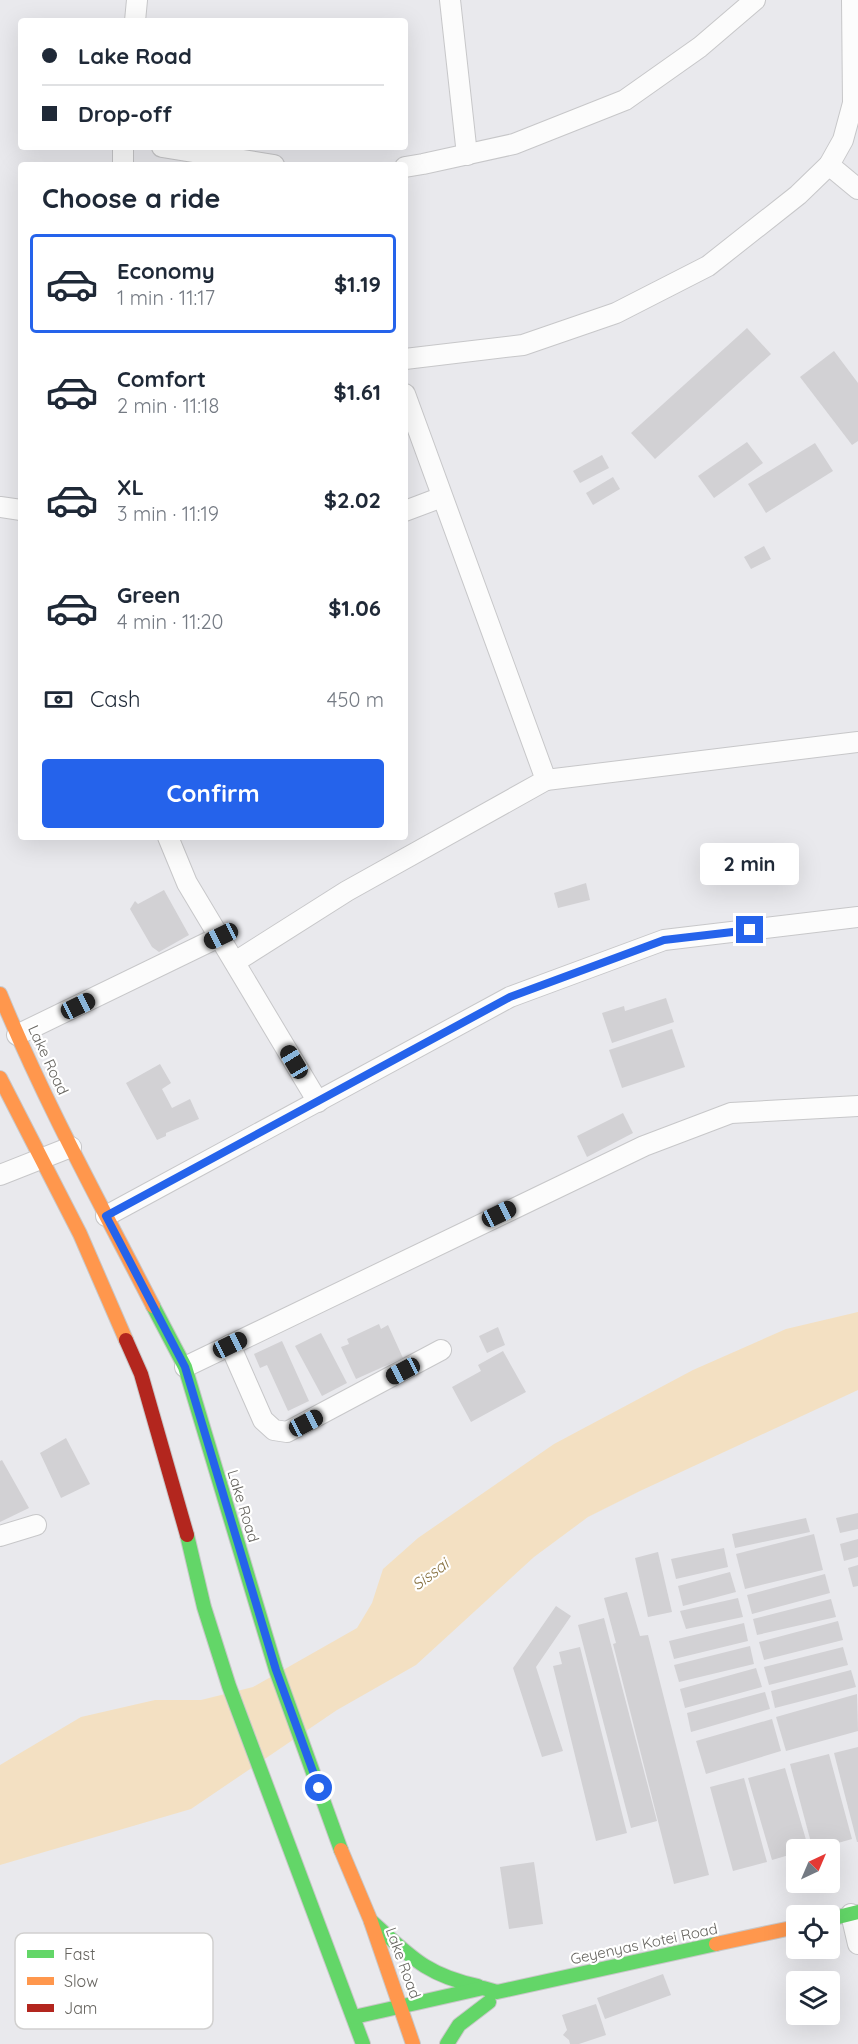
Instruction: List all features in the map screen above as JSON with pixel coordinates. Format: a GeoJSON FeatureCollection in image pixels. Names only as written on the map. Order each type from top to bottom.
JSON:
{"type":"FeatureCollection","features":[{"type":"Feature","properties":{"kind":"main road","name":"Lake Road"},"geometry":{"type":"LineString","coordinates":[[0,994],[17,1035],[71,1147],[185,1367],[276,1670],[338,1842],[401,2005],[412,2023],[413,2044]]}},
{"type":"Feature","properties":{"kind":"main road"},"geometry":{"type":"LineString","coordinates":[[0,1078],[80,1234],[141,1374],[184,1523],[204,1607],[229,1686],[354,2017],[365,2040]]}},
{"type":"Feature","properties":{"kind":"main road"},"geometry":{"type":"LineString","coordinates":[[840,1917],[855,1913]]}},
{"type":"Feature","properties":{"kind":"main road"},"geometry":{"type":"LineString","coordinates":[[369,1919],[411,1957],[434,1972],[483,1988],[493,1997],[456,2029],[447,2044]]}},
{"type":"Feature","properties":{"kind":"main road","name":"Geyenyas Kotei Road"},"geometry":{"type":"LineString","coordinates":[[458,2011],[493,1997],[786,1929]]}},
{"type":"Feature","properties":{"kind":"main road"},"geometry":{"type":"LineString","coordinates":[[354,2017],[483,1988]]}},
{"type":"Feature","properties":{"kind":"main road"},"geometry":{"type":"LineString","coordinates":[[389,2031],[412,2023]]}},
{"type":"Feature","properties":{"kind":"street"},"geometry":{"type":"LineString","coordinates":[[135,18],[137,0]]}},
{"type":"Feature","properties":{"kind":"street"},"geometry":{"type":"LineString","coordinates":[[450,0],[467,155]]}},
{"type":"Feature","properties":{"kind":"street"},"geometry":{"type":"LineString","coordinates":[[408,165],[514,144],[625,100],[700,46],[754,0]]}},
{"type":"Feature","properties":{"kind":"street"},"geometry":{"type":"LineString","coordinates":[[408,359],[523,345],[616,313],[708,266],[798,195],[830,165],[843,140],[853,103],[852,0]]}},
{"type":"Feature","properties":{"kind":"street"},"geometry":{"type":"LineString","coordinates":[[181,150],[255,162]]}},
{"type":"Feature","properties":{"kind":"street"},"geometry":{"type":"LineString","coordinates":[[830,165],[858,189]]}},
{"type":"Feature","properties":{"kind":"street"},"geometry":{"type":"LineString","coordinates":[[409,417],[442,497],[546,780]]}},
{"type":"Feature","properties":{"kind":"street"},"geometry":{"type":"LineString","coordinates":[[408,509],[442,497]]}},
{"type":"Feature","properties":{"kind":"street"},"geometry":{"type":"LineString","coordinates":[[0,507],[18,510]]}},
{"type":"Feature","properties":{"kind":"street"},"geometry":{"type":"LineString","coordinates":[[235,962],[347,891],[546,780],[858,742]]}},
{"type":"Feature","properties":{"kind":"street"},"geometry":{"type":"LineString","coordinates":[[169,840],[187,883],[221,936],[318,1102]]}},
{"type":"Feature","properties":{"kind":"street"},"geometry":{"type":"LineString","coordinates":[[106,1216],[510,997],[664,940],[858,917]]}},
{"type":"Feature","properties":{"kind":"street"},"geometry":{"type":"LineString","coordinates":[[17,1035],[221,936]]}},
{"type":"Feature","properties":{"kind":"street"},"geometry":{"type":"LineString","coordinates":[[185,1367],[644,1146],[731,1113],[858,1106]]}},
{"type":"Feature","properties":{"kind":"street"},"geometry":{"type":"LineString","coordinates":[[0,1174],[71,1147]]}},
{"type":"Feature","properties":{"kind":"street"},"geometry":{"type":"LineString","coordinates":[[230,1345],[263,1420],[274,1430],[287,1432],[441,1350]]}},
{"type":"Feature","properties":{"kind":"street"},"geometry":{"type":"LineString","coordinates":[[0,1536],[36,1525]]}},
{"type":"Feature","properties":{"kind":"street"},"geometry":{"type":"LineString","coordinates":[[855,1913],[858,1944]]}},
{"type":"Feature","properties":{"kind":"water","name":"Sissai"},"geometry":{"type":"Polygon","coordinates":[[[858,1312],[858,1390],[588,1517],[534,1557],[416,1665],[337,1710],[191,1809],[0,1865],[0,1765],[81,1717],[155,1700],[201,1700],[253,1687],[357,1628],[372,1603],[383,1569],[418,1538],[554,1444],[693,1370],[786,1329],[858,1312]]]}},
{"type":"Feature","properties":{"kind":"building"},"geometry":{"type":"Polygon","coordinates":[[[747,328],[771,354],[655,459],[631,433],[747,328]]]}},
{"type":"Feature","properties":{"kind":"building"},"geometry":{"type":"Polygon","coordinates":[[[834,351],[858,383],[858,441],[852,445],[800,377],[834,351]]]}},
{"type":"Feature","properties":{"kind":"building"},"geometry":{"type":"Polygon","coordinates":[[[747,442],[763,463],[714,498],[698,476],[747,442]]]}},
{"type":"Feature","properties":{"kind":"building"},"geometry":{"type":"Polygon","coordinates":[[[815,443],[833,471],[766,513],[748,484],[815,443]]]}},
{"type":"Feature","properties":{"kind":"building"},"geometry":{"type":"Polygon","coordinates":[[[602,455],[609,468],[580,483],[573,471],[602,455]]]}},
{"type":"Feature","properties":{"kind":"building"},"geometry":{"type":"Polygon","coordinates":[[[613,477],[620,489],[593,505],[586,493],[613,477]]]}},
{"type":"Feature","properties":{"kind":"building"},"geometry":{"type":"Polygon","coordinates":[[[764,546],[771,559],[751,569],[744,557],[764,546]]]}},
{"type":"Feature","properties":{"kind":"building"},"geometry":{"type":"Polygon","coordinates":[[[586,883],[590,900],[558,908],[554,893],[586,883]]]}},
{"type":"Feature","properties":{"kind":"building"},"geometry":{"type":"Polygon","coordinates":[[[164,890],[189,935],[159,952],[152,947],[130,909],[135,901],[138,904],[164,890]]]}},
{"type":"Feature","properties":{"kind":"building"},"geometry":{"type":"Polygon","coordinates":[[[666,998],[674,1022],[612,1043],[602,1013],[624,1006],[625,1011],[666,998]]]}},
{"type":"Feature","properties":{"kind":"building"},"geometry":{"type":"Polygon","coordinates":[[[672,1029],[685,1067],[622,1088],[609,1050],[672,1029]]]}},
{"type":"Feature","properties":{"kind":"building"},"geometry":{"type":"Polygon","coordinates":[[[160,1064],[171,1083],[162,1089],[172,1108],[190,1099],[199,1119],[166,1133],[166,1136],[157,1140],[126,1083],[160,1064]]]}},
{"type":"Feature","properties":{"kind":"building"},"geometry":{"type":"Polygon","coordinates":[[[623,1113],[633,1133],[587,1157],[577,1136],[623,1113]]]}},
{"type":"Feature","properties":{"kind":"building"},"geometry":{"type":"Polygon","coordinates":[[[379,1324],[381,1329],[388,1325],[403,1358],[356,1379],[341,1347],[349,1344],[347,1339],[379,1324]]]}},
{"type":"Feature","properties":{"kind":"building"},"geometry":{"type":"Polygon","coordinates":[[[498,1327],[505,1345],[487,1353],[479,1336],[498,1327]]]}},
{"type":"Feature","properties":{"kind":"building"},"geometry":{"type":"Polygon","coordinates":[[[321,1333],[347,1383],[322,1396],[295,1346],[321,1333]]]}},
{"type":"Feature","properties":{"kind":"building"},"geometry":{"type":"Polygon","coordinates":[[[282,1341],[309,1401],[288,1411],[267,1365],[260,1368],[254,1354],[282,1341]]]}},
{"type":"Feature","properties":{"kind":"building"},"geometry":{"type":"Polygon","coordinates":[[[503,1351],[526,1392],[471,1422],[452,1387],[481,1371],[478,1365],[503,1351]]]}},
{"type":"Feature","properties":{"kind":"building"},"geometry":{"type":"Polygon","coordinates":[[[66,1438],[90,1484],[61,1498],[40,1453],[66,1438]]]}},
{"type":"Feature","properties":{"kind":"building"},"geometry":{"type":"Polygon","coordinates":[[[2,1460],[29,1508],[0,1522],[0,1461],[2,1460]]]}},
{"type":"Feature","properties":{"kind":"building"},"geometry":{"type":"Polygon","coordinates":[[[858,1513],[858,1529],[840,1533],[836,1518],[858,1513]]]}},
{"type":"Feature","properties":{"kind":"building"},"geometry":{"type":"Polygon","coordinates":[[[806,1518],[810,1532],[735,1548],[732,1534],[806,1518]]]}},
{"type":"Feature","properties":{"kind":"building"},"geometry":{"type":"Polygon","coordinates":[[[814,1534],[823,1570],[745,1589],[736,1554],[814,1534]]]}},
{"type":"Feature","properties":{"kind":"building"},"geometry":{"type":"Polygon","coordinates":[[[858,1539],[858,1557],[844,1561],[840,1544],[858,1539]]]}},
{"type":"Feature","properties":{"kind":"building"},"geometry":{"type":"Polygon","coordinates":[[[724,1548],[728,1567],[676,1579],[671,1559],[724,1548]]]}},
{"type":"Feature","properties":{"kind":"building"},"geometry":{"type":"Polygon","coordinates":[[[658,1552],[672,1612],[648,1617],[635,1558],[658,1552]]]}},
{"type":"Feature","properties":{"kind":"building"},"geometry":{"type":"Polygon","coordinates":[[[858,1565],[858,1586],[853,1587],[848,1568],[858,1565]]]}},
{"type":"Feature","properties":{"kind":"building"},"geometry":{"type":"Polygon","coordinates":[[[730,1572],[736,1592],[683,1606],[678,1586],[730,1572]]]}},
{"type":"Feature","properties":{"kind":"building"},"geometry":{"type":"Polygon","coordinates":[[[825,1574],[830,1593],[752,1614],[747,1595],[825,1574]]]}},
{"type":"Feature","properties":{"kind":"building"},"geometry":{"type":"Polygon","coordinates":[[[627,1592],[640,1636],[648,1635],[709,1875],[674,1884],[613,1644],[616,1643],[604,1598],[627,1592]]]}},
{"type":"Feature","properties":{"kind":"building"},"geometry":{"type":"Polygon","coordinates":[[[738,1598],[743,1617],[686,1629],[680,1611],[738,1598]]]}},
{"type":"Feature","properties":{"kind":"building"},"geometry":{"type":"Polygon","coordinates":[[[831,1599],[836,1617],[757,1635],[753,1619],[831,1599]]]}},
{"type":"Feature","properties":{"kind":"building"},"geometry":{"type":"Polygon","coordinates":[[[556,1606],[571,1616],[536,1667],[563,1751],[542,1757],[513,1668],[556,1606]]]}},
{"type":"Feature","properties":{"kind":"building"},"geometry":{"type":"Polygon","coordinates":[[[604,1618],[657,1821],[631,1828],[578,1625],[604,1618]]]}},
{"type":"Feature","properties":{"kind":"building"},"geometry":{"type":"Polygon","coordinates":[[[838,1621],[843,1640],[764,1660],[759,1642],[838,1621]]]}},
{"type":"Feature","properties":{"kind":"building"},"geometry":{"type":"Polygon","coordinates":[[[744,1623],[748,1641],[674,1659],[669,1641],[744,1623]]]}},
{"type":"Feature","properties":{"kind":"building"},"geometry":{"type":"Polygon","coordinates":[[[750,1646],[754,1664],[679,1682],[674,1665],[750,1646]]]}},
{"type":"Feature","properties":{"kind":"building"},"geometry":{"type":"Polygon","coordinates":[[[580,1647],[627,1833],[596,1841],[553,1666],[562,1664],[559,1652],[580,1647]]]}},
{"type":"Feature","properties":{"kind":"building"},"geometry":{"type":"Polygon","coordinates":[[[843,1647],[848,1665],[769,1685],[764,1667],[843,1647]]]}},
{"type":"Feature","properties":{"kind":"building"},"geometry":{"type":"Polygon","coordinates":[[[756,1668],[762,1687],[685,1708],[680,1689],[756,1668]]]}},
{"type":"Feature","properties":{"kind":"building"},"geometry":{"type":"Polygon","coordinates":[[[851,1670],[856,1687],[775,1708],[771,1691],[851,1670]]]}},
{"type":"Feature","properties":{"kind":"building"},"geometry":{"type":"Polygon","coordinates":[[[765,1692],[770,1709],[691,1732],[687,1713],[765,1692]]]}},
{"type":"Feature","properties":{"kind":"building"},"geometry":{"type":"Polygon","coordinates":[[[857,1694],[858,1731],[786,1751],[776,1717],[857,1694]]]}},
{"type":"Feature","properties":{"kind":"building"},"geometry":{"type":"Polygon","coordinates":[[[772,1719],[781,1751],[706,1774],[696,1741],[772,1719]]]}},
{"type":"Feature","properties":{"kind":"building"},"geometry":{"type":"Polygon","coordinates":[[[858,1747],[858,1842],[857,1842],[834,1753],[858,1747]]]}},
{"type":"Feature","properties":{"kind":"building"},"geometry":{"type":"Polygon","coordinates":[[[829,1754],[852,1839],[840,1842],[840,1839],[810,1839],[790,1764],[829,1754]]]}},
{"type":"Feature","properties":{"kind":"building"},"geometry":{"type":"Polygon","coordinates":[[[785,1768],[806,1839],[786,1839],[786,1856],[772,1860],[748,1778],[785,1768]]]}},
{"type":"Feature","properties":{"kind":"building"},"geometry":{"type":"Polygon","coordinates":[[[744,1778],[767,1862],[733,1871],[710,1787],[744,1778]]]}},
{"type":"Feature","properties":{"kind":"building"},"geometry":{"type":"Polygon","coordinates":[[[534,1862],[543,1924],[509,1929],[500,1867],[534,1862]]]}},
{"type":"Feature","properties":{"kind":"building"},"geometry":{"type":"Polygon","coordinates":[[[663,1974],[671,1995],[605,2019],[597,1998],[663,1974]]]}},
{"type":"Feature","properties":{"kind":"building"},"geometry":{"type":"Polygon","coordinates":[[[596,2004],[606,2035],[579,2044],[570,2044],[563,2035],[567,2030],[562,2015],[596,2004]]]}},
{"type":"Feature","properties":{"kind":"traffic: fast"},"geometry":{"type":"LineString","coordinates":[[153,1306],[185,1367],[276,1670],[341,1850]]}},
{"type":"Feature","properties":{"kind":"traffic: fast"},"geometry":{"type":"LineString","coordinates":[[187,1535],[204,1607],[229,1686],[363,2044]]}},
{"type":"Feature","properties":{"kind":"traffic: fast"},"geometry":{"type":"LineString","coordinates":[[840,1916],[858,1912]]}},
{"type":"Feature","properties":{"kind":"traffic: fast"},"geometry":{"type":"LineString","coordinates":[[371,1921],[408,1954],[431,1970],[478,1986]]}},
{"type":"Feature","properties":{"kind":"traffic: fast"},"geometry":{"type":"LineString","coordinates":[[354,2017],[483,1988],[497,1992],[716,1944]]}},
{"type":"Feature","properties":{"kind":"traffic: fast"},"geometry":{"type":"LineString","coordinates":[[447,2044],[459,2025],[489,2002]]}},
{"type":"Feature","properties":{"kind":"traffic: slow"},"geometry":{"type":"LineString","coordinates":[[0,994],[54,1113],[153,1306]]}},
{"type":"Feature","properties":{"kind":"traffic: slow"},"geometry":{"type":"LineString","coordinates":[[0,1078],[80,1234],[126,1340]]}},
{"type":"Feature","properties":{"kind":"traffic: slow"},"geometry":{"type":"LineString","coordinates":[[341,1850],[370,1919],[413,2044]]}},
{"type":"Feature","properties":{"kind":"traffic: slow"},"geometry":{"type":"LineString","coordinates":[[716,1944],[786,1929]]}},
{"type":"Feature","properties":{"kind":"traffic: jam"},"geometry":{"type":"LineString","coordinates":[[126,1340],[141,1374],[187,1535]]}},
{"type":"Feature","properties":{"kind":"route"},"geometry":{"type":"LineString","coordinates":[[319,1788],[276,1670],[185,1367],[106,1216],[510,997],[664,940],[750,930]]}}]}
